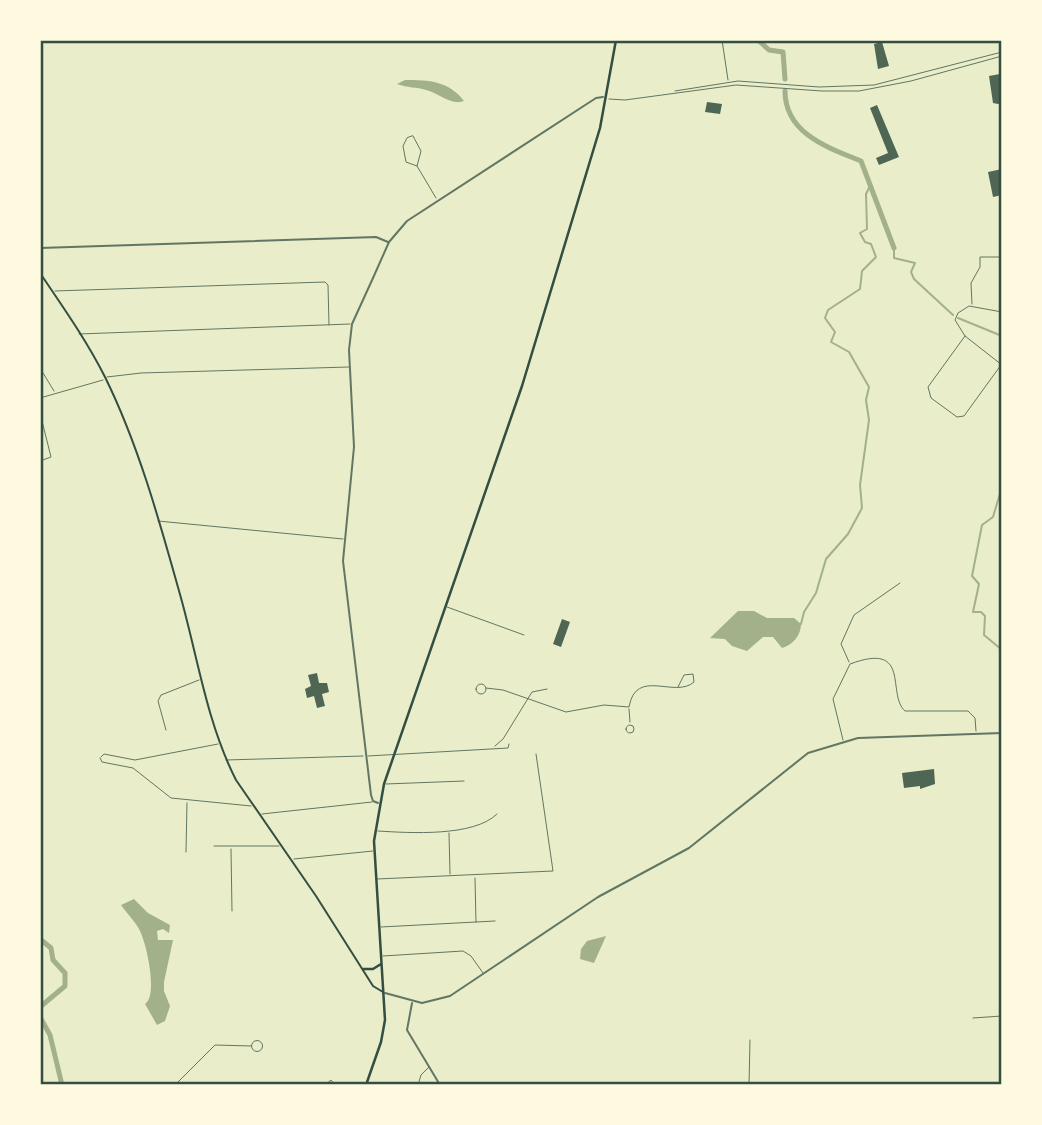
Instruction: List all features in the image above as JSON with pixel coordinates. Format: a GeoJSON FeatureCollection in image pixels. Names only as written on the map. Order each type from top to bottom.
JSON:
{"type":"FeatureCollection","features":[{"type":"Feature","properties":{"kind":"main road"},"geometry":{"type":"LineString","coordinates":[[366,1085],[383,1031],[384,992],[375,851],[379,803],[393,752],[514,414],[606,98],[616,40]]}},
{"type":"Feature","properties":{"kind":"main road"},"geometry":{"type":"LineString","coordinates":[[40,273],[106,378],[132,440],[158,521],[218,744],[226,761],[373,986],[384,992]]}},
{"type":"Feature","properties":{"kind":"main road"},"geometry":{"type":"LineString","coordinates":[[363,969],[373,970],[381,964]]}},
{"type":"Feature","properties":{"kind":"street"},"geometry":{"type":"LineString","coordinates":[[722,40],[728,85]]}},
{"type":"Feature","properties":{"kind":"street"},"geometry":{"type":"LineString","coordinates":[[673,92],[677,88],[728,82],[770,82],[836,88],[879,84],[1002,52]]}},
{"type":"Feature","properties":{"kind":"street"},"geometry":{"type":"LineString","coordinates":[[373,802],[343,561],[343,539],[354,447],[349,367],[352,324],[389,242],[407,221],[437,200],[594,100],[623,100],[728,85],[769,85],[836,92],[880,88],[1002,55]]}},
{"type":"Feature","properties":{"kind":"street"},"geometry":{"type":"LineString","coordinates":[[938,70],[942,72]]}},
{"type":"Feature","properties":{"kind":"street"},"geometry":{"type":"LineString","coordinates":[[879,84],[880,88]]}},
{"type":"Feature","properties":{"kind":"street"},"geometry":{"type":"LineString","coordinates":[[417,166],[409,165],[405,157],[404,144],[410,136],[416,138],[420,146],[417,166],[437,200]]}},
{"type":"Feature","properties":{"kind":"street"},"geometry":{"type":"LineString","coordinates":[[40,248],[376,237],[389,242]]}},
{"type":"Feature","properties":{"kind":"street"},"geometry":{"type":"LineString","coordinates":[[972,305],[971,283],[980,267],[980,257],[1002,257]]}},
{"type":"Feature","properties":{"kind":"street"},"geometry":{"type":"LineString","coordinates":[[53,292],[325,282],[328,285],[329,325]]}},
{"type":"Feature","properties":{"kind":"street"},"geometry":{"type":"LineString","coordinates":[[965,336],[928,387],[931,398],[957,417],[964,416],[1001,365],[965,336],[956,326],[956,318],[961,310],[972,305],[1002,312]]}},
{"type":"Feature","properties":{"kind":"street"},"geometry":{"type":"LineString","coordinates":[[79,334],[352,324]]}},
{"type":"Feature","properties":{"kind":"street"},"geometry":{"type":"LineString","coordinates":[[40,398],[109,375],[349,367]]}},
{"type":"Feature","properties":{"kind":"street"},"geometry":{"type":"LineString","coordinates":[[40,368],[54,394]]}},
{"type":"Feature","properties":{"kind":"street"},"geometry":{"type":"LineString","coordinates":[[40,413],[51,457],[40,461]]}},
{"type":"Feature","properties":{"kind":"street"},"geometry":{"type":"LineString","coordinates":[[158,521],[343,539]]}},
{"type":"Feature","properties":{"kind":"street"},"geometry":{"type":"LineString","coordinates":[[850,664],[841,644],[849,623],[854,615],[900,583]]}},
{"type":"Feature","properties":{"kind":"street"},"geometry":{"type":"LineString","coordinates":[[445,606],[524,635]]}},
{"type":"Feature","properties":{"kind":"street"},"geometry":{"type":"LineString","coordinates":[[850,664],[884,661],[894,671],[899,705],[905,711],[968,711],[975,718],[976,734]]}},
{"type":"Feature","properties":{"kind":"street"},"geometry":{"type":"LineString","coordinates":[[843,740],[833,699],[850,664]]}},
{"type":"Feature","properties":{"kind":"street"},"geometry":{"type":"LineString","coordinates":[[630,724],[630,700],[641,688],[658,685],[678,687],[691,685],[693,674],[684,675],[678,687]]}},
{"type":"Feature","properties":{"kind":"street"},"geometry":{"type":"LineString","coordinates":[[166,730],[158,701],[161,695],[201,679]]}},
{"type":"Feature","properties":{"kind":"street"},"geometry":{"type":"LineString","coordinates":[[486,688],[527,698],[566,712],[604,705],[629,707]]}},
{"type":"Feature","properties":{"kind":"street"},"geometry":{"type":"LineString","coordinates":[[493,748],[503,739],[534,690],[547,688]]}},
{"type":"Feature","properties":{"kind":"street"},"geometry":{"type":"LineString","coordinates":[[384,992],[412,1002],[442,1000],[598,897],[689,848],[797,760],[843,740],[1002,733]]}},
{"type":"Feature","properties":{"kind":"street"},"geometry":{"type":"LineString","coordinates":[[218,744],[135,760],[104,754],[100,758],[102,762],[133,768],[163,794],[187,801],[253,806]]}},
{"type":"Feature","properties":{"kind":"street"},"geometry":{"type":"LineString","coordinates":[[226,761],[509,748],[509,744]]}},
{"type":"Feature","properties":{"kind":"street"},"geometry":{"type":"LineString","coordinates":[[376,880],[553,871],[536,754]]}},
{"type":"Feature","properties":{"kind":"street"},"geometry":{"type":"LineString","coordinates":[[133,768],[135,760]]}},
{"type":"Feature","properties":{"kind":"street"},"geometry":{"type":"LineString","coordinates":[[384,784],[464,781]]}},
{"type":"Feature","properties":{"kind":"street"},"geometry":{"type":"LineString","coordinates":[[186,852],[187,801]]}},
{"type":"Feature","properties":{"kind":"street"},"geometry":{"type":"LineString","coordinates":[[260,814],[379,803]]}},
{"type":"Feature","properties":{"kind":"street"},"geometry":{"type":"LineString","coordinates":[[375,831],[480,827],[497,814]]}},
{"type":"Feature","properties":{"kind":"street"},"geometry":{"type":"LineString","coordinates":[[449,830],[450,876]]}},
{"type":"Feature","properties":{"kind":"street"},"geometry":{"type":"LineString","coordinates":[[214,846],[275,848],[281,845]]}},
{"type":"Feature","properties":{"kind":"street"},"geometry":{"type":"LineString","coordinates":[[231,847],[232,911]]}},
{"type":"Feature","properties":{"kind":"street"},"geometry":{"type":"LineString","coordinates":[[292,860],[375,851]]}},
{"type":"Feature","properties":{"kind":"street"},"geometry":{"type":"LineString","coordinates":[[475,875],[476,922]]}},
{"type":"Feature","properties":{"kind":"street"},"geometry":{"type":"LineString","coordinates":[[379,927],[495,921]]}},
{"type":"Feature","properties":{"kind":"street"},"geometry":{"type":"LineString","coordinates":[[381,956],[463,951],[471,956],[483,973]]}},
{"type":"Feature","properties":{"kind":"street"},"geometry":{"type":"LineString","coordinates":[[412,1002],[407,1030],[440,1085]]}},
{"type":"Feature","properties":{"kind":"street"},"geometry":{"type":"LineString","coordinates":[[973,1018],[1002,1016]]}},
{"type":"Feature","properties":{"kind":"street"},"geometry":{"type":"LineString","coordinates":[[749,1085],[750,1040]]}},
{"type":"Feature","properties":{"kind":"street"},"geometry":{"type":"LineString","coordinates":[[175,1085],[197,1059],[215,1045],[251,1046]]}},
{"type":"Feature","properties":{"kind":"street"},"geometry":{"type":"LineString","coordinates":[[418,1085],[421,1075],[429,1066]]}},
{"type":"Feature","properties":{"kind":"street"},"geometry":{"type":"LineString","coordinates":[[325,1085],[331,1080],[335,1085]]}},
{"type":"Feature","properties":{"kind":"shaded area"},"geometry":{"type":"Polygon","coordinates":[[[405,80],[438,83],[452,89],[464,101],[450,101],[426,90],[397,84],[405,80]]]}},
{"type":"Feature","properties":{"kind":"shaded area"},"geometry":{"type":"Polygon","coordinates":[[[738,611],[754,611],[767,618],[794,618],[801,624],[800,632],[786,647],[782,648],[773,637],[763,637],[747,651],[732,646],[725,639],[710,638],[738,611]]]}},
{"type":"Feature","properties":{"kind":"shaded area"},"geometry":{"type":"Polygon","coordinates":[[[134,899],[148,913],[170,925],[169,933],[163,929],[157,931],[158,940],[173,940],[164,982],[164,991],[170,1006],[165,1021],[157,1025],[145,1004],[149,999],[151,981],[143,938],[121,905],[134,899]]]}},
{"type":"Feature","properties":{"kind":"shaded area"},"geometry":{"type":"Polygon","coordinates":[[[606,936],[594,963],[580,959],[581,949],[587,941],[606,936]]]}},
{"type":"Feature","properties":{"kind":"building"},"geometry":{"type":"Polygon","coordinates":[[[882,42],[889,66],[878,69],[874,44],[882,42]]]}},
{"type":"Feature","properties":{"kind":"building"},"geometry":{"type":"Polygon","coordinates":[[[1000,74],[1002,103],[998,104],[993,103],[989,76],[1000,74]]]}},
{"type":"Feature","properties":{"kind":"building"},"geometry":{"type":"Polygon","coordinates":[[[707,102],[722,104],[720,114],[705,112],[707,102]]]}},
{"type":"Feature","properties":{"kind":"building"},"geometry":{"type":"Polygon","coordinates":[[[877,105],[899,157],[879,165],[876,158],[888,153],[870,108],[877,105]]]}},
{"type":"Feature","properties":{"kind":"building"},"geometry":{"type":"Polygon","coordinates":[[[1002,169],[1002,195],[993,197],[988,172],[1002,169]]]}},
{"type":"Feature","properties":{"kind":"building"},"geometry":{"type":"Polygon","coordinates":[[[562,619],[570,622],[561,647],[553,644],[562,619]]]}},
{"type":"Feature","properties":{"kind":"building"},"geometry":{"type":"Polygon","coordinates":[[[317,673],[319,683],[327,683],[329,692],[322,694],[325,706],[317,708],[314,696],[307,698],[305,689],[311,686],[308,675],[317,673]]]}},
{"type":"Feature","properties":{"kind":"building"},"geometry":{"type":"Polygon","coordinates":[[[934,769],[935,784],[920,789],[920,786],[904,788],[902,773],[934,769]]]}},
{"type":"Feature","properties":{"kind":"waterway"},"geometry":{"type":"LineString","coordinates":[[758,40],[769,50],[783,52],[785,79]]}},
{"type":"Feature","properties":{"kind":"waterway"},"geometry":{"type":"LineString","coordinates":[[785,91],[792,118],[801,129],[836,151],[861,161],[894,248]]}},
{"type":"Feature","properties":{"kind":"waterway"},"geometry":{"type":"LineString","coordinates":[[801,624],[804,612],[816,593],[826,559],[848,534],[862,508],[860,485],[869,420],[866,400],[869,387],[849,352],[831,342],[835,332],[825,318],[828,310],[860,289],[862,271],[876,257],[871,244],[865,242],[860,233],[867,229],[866,194],[871,184]]}},
{"type":"Feature","properties":{"kind":"waterway"},"geometry":{"type":"LineString","coordinates":[[894,248],[894,258],[915,263],[911,272],[914,279],[953,315]]}},
{"type":"Feature","properties":{"kind":"waterway"},"geometry":{"type":"LineString","coordinates":[[958,318],[1002,336]]}},
{"type":"Feature","properties":{"kind":"waterway"},"geometry":{"type":"LineString","coordinates":[[1002,487],[993,517],[982,525],[972,576],[979,584],[973,612],[981,612],[985,616],[984,635],[1002,650]]}},
{"type":"Feature","properties":{"kind":"waterway"},"geometry":{"type":"LineString","coordinates":[[40,939],[51,948],[53,960],[65,973],[65,986],[40,1007]]}},
{"type":"Feature","properties":{"kind":"waterway"},"geometry":{"type":"LineString","coordinates":[[40,1017],[50,1035],[62,1085]]}}]}
